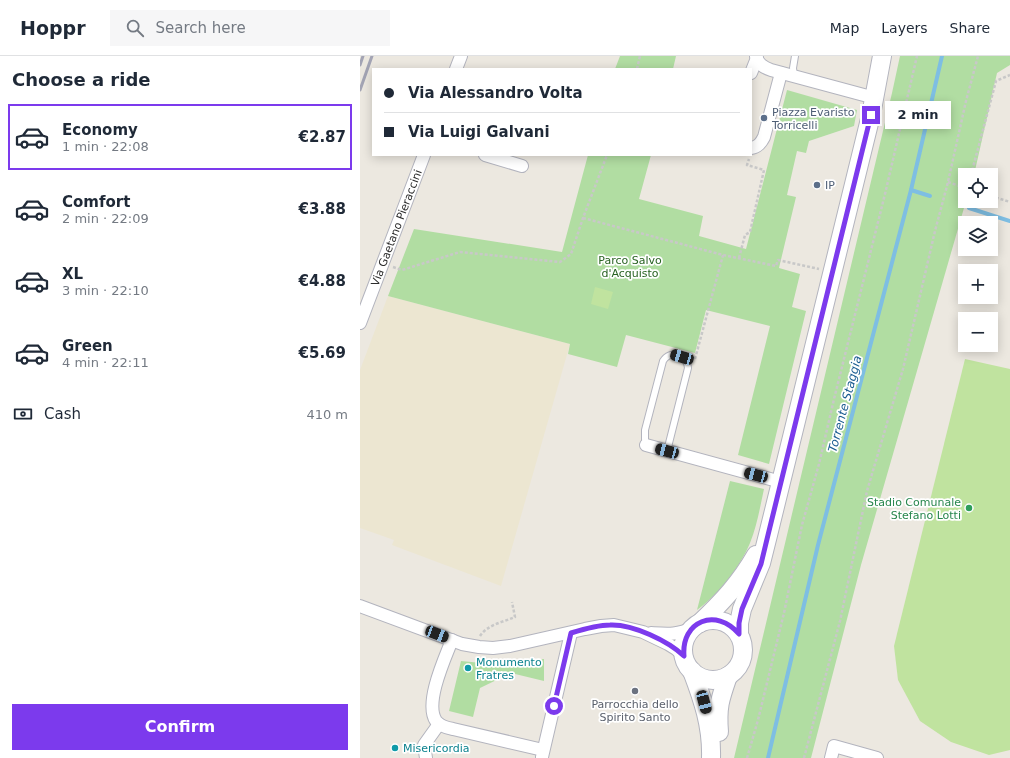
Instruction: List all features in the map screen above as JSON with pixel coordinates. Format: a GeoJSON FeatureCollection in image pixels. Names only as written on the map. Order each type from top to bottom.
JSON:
{"type":"FeatureCollection","features":[{"type":"Feature","properties":{"kind":"main road"},"geometry":{"type":"LineString","coordinates":[[739,634],[739,623],[742,609],[761,564],[875,98],[882,56]]}},
{"type":"Feature","properties":{"kind":"main road"},"geometry":{"type":"LineString","coordinates":[[711,758],[708,718],[704,702],[683,649],[684,641],[696,625],[724,600],[736,585],[746,572],[768,535]]}},
{"type":"Feature","properties":{"kind":"main road"},"geometry":{"type":"LineString","coordinates":[[688,664],[698,676],[705,679],[721,679],[734,671],[739,665],[742,657],[742,641],[734,628],[721,621],[714,620],[707,620],[696,625]]}},
{"type":"Feature","properties":{"kind":"main road"},"geometry":{"type":"LineString","coordinates":[[715,758],[719,740],[719,703],[728,676]]}},
{"type":"Feature","properties":{"kind":"street"},"geometry":{"type":"LineString","coordinates":[[456,68],[461,56]]}},
{"type":"Feature","properties":{"kind":"street"},"geometry":{"type":"LineString","coordinates":[[756,57],[762,66],[781,73],[875,98]]}},
{"type":"Feature","properties":{"kind":"street"},"geometry":{"type":"LineString","coordinates":[[752,70],[756,57]]}},
{"type":"Feature","properties":{"kind":"street"},"geometry":{"type":"LineString","coordinates":[[752,148],[759,145],[764,137],[781,73]]}},
{"type":"Feature","properties":{"kind":"street","name":"Via Gaetano Pieraccini"},"geometry":{"type":"LineString","coordinates":[[360,323],[424,156]]}},
{"type":"Feature","properties":{"kind":"street"},"geometry":{"type":"LineString","coordinates":[[488,156],[522,166]]}},
{"type":"Feature","properties":{"kind":"street"},"geometry":{"type":"LineString","coordinates":[[646,445],[781,482]]}},
{"type":"Feature","properties":{"kind":"street"},"geometry":{"type":"LineString","coordinates":[[360,606],[462,644],[474,647],[493,648],[517,645],[585,629],[610,625],[622,626],[643,632],[668,644],[676,649],[688,664]]}},
{"type":"Feature","properties":{"kind":"street"},"geometry":{"type":"LineString","coordinates":[[643,632],[674,634],[696,625]]}},
{"type":"Feature","properties":{"kind":"street"},"geometry":{"type":"LineString","coordinates":[[452,640],[432,698],[432,708],[436,721],[439,724],[452,729],[542,754],[571,633]]}},
{"type":"Feature","properties":{"kind":"street"},"geometry":{"type":"LineString","coordinates":[[426,758],[424,745],[439,724]]}},
{"type":"Feature","properties":{"kind":"street"},"geometry":{"type":"LineString","coordinates":[[830,758],[834,746],[877,758]]}},
{"type":"Feature","properties":{"kind":"lane"},"geometry":{"type":"LineString","coordinates":[[794,77],[793,68],[795,56]]}},
{"type":"Feature","properties":{"kind":"lane"},"geometry":{"type":"LineString","coordinates":[[646,445],[644,439],[645,430],[663,361],[666,356],[673,354],[684,358],[688,364],[667,451]]}},
{"type":"Feature","properties":{"kind":"path"},"geometry":{"type":"LineString","coordinates":[[637,68],[640,56]]}},
{"type":"Feature","properties":{"kind":"path"},"geometry":{"type":"LineString","coordinates":[[747,758],[758,720],[784,613],[802,525],[819,464],[886,194],[917,56]]}},
{"type":"Feature","properties":{"kind":"path"},"geometry":{"type":"LineString","coordinates":[[804,758],[840,620],[867,491],[903,369],[978,56]]}},
{"type":"Feature","properties":{"kind":"path"},"geometry":{"type":"LineString","coordinates":[[972,168],[996,81],[1010,75]]}},
{"type":"Feature","properties":{"kind":"path"},"geometry":{"type":"LineString","coordinates":[[382,264],[402,270],[460,252],[560,262],[571,254],[607,156]]}},
{"type":"Feature","properties":{"kind":"path"},"geometry":{"type":"LineString","coordinates":[[739,258],[745,235],[750,232],[764,170],[747,165],[750,156]]}},
{"type":"Feature","properties":{"kind":"path"},"geometry":{"type":"LineString","coordinates":[[948,182],[958,186]]}},
{"type":"Feature","properties":{"kind":"path"},"geometry":{"type":"LineString","coordinates":[[998,198],[1010,202]]}},
{"type":"Feature","properties":{"kind":"path"},"geometry":{"type":"LineString","coordinates":[[583,218],[723,255],[776,266],[778,260],[833,272]]}},
{"type":"Feature","properties":{"kind":"path"},"geometry":{"type":"LineString","coordinates":[[688,364],[696,357],[723,255]]}},
{"type":"Feature","properties":{"kind":"path"},"geometry":{"type":"LineString","coordinates":[[480,636],[490,627],[514,617],[512,602]]}},
{"type":"Feature","properties":{"kind":"shaded area"},"geometry":{"type":"Polygon","coordinates":[[[388,296],[570,344],[501,586],[392,545],[394,540],[360,528],[360,370],[388,296]]]}},
{"type":"Feature","properties":{"kind":"green space"},"geometry":{"type":"Polygon","coordinates":[[[620,56],[676,56],[673,68],[615,68],[620,56]]]}},
{"type":"Feature","properties":{"kind":"green space"},"geometry":{"type":"Polygon","coordinates":[[[900,56],[1010,56],[1010,65],[997,73],[976,168],[958,168],[958,208],[964,208],[962,216],[958,216],[958,229],[861,565],[811,758],[734,758],[900,56]]]}},
{"type":"Feature","properties":{"kind":"green space","name":"Parco Salvo d'Acquisto"},"geometry":{"type":"Polygon","coordinates":[[[787,90],[857,110],[854,126],[809,141],[806,153],[797,151],[787,195],[796,197],[779,268],[800,274],[792,307],[806,311],[769,464],[738,455],[770,326],[706,310],[695,353],[626,335],[617,367],[568,354],[570,344],[388,296],[414,229],[562,252],[588,156],[651,156],[639,199],[703,216],[699,236],[746,249],[787,90]]]}},
{"type":"Feature","properties":{"kind":"green space"},"geometry":{"type":"Polygon","coordinates":[[[595,287],[613,292],[608,309],[591,304],[595,287]]]}},
{"type":"Feature","properties":{"kind":"green space","name":"Stadio Comunale Stefano Lotti"},"geometry":{"type":"Polygon","coordinates":[[[965,359],[1010,369],[1010,750],[989,755],[951,742],[920,721],[898,680],[894,646],[965,359]]]}},
{"type":"Feature","properties":{"kind":"green space"},"geometry":{"type":"Polygon","coordinates":[[[730,481],[764,489],[756,523],[746,552],[728,580],[713,597],[697,610],[730,481]]]}},
{"type":"Feature","properties":{"kind":"green space"},"geometry":{"type":"Polygon","coordinates":[[[544,659],[544,681],[511,673],[480,688],[473,717],[449,711],[461,661],[492,664],[544,659]]]}},
{"type":"Feature","properties":{"kind":"waterway","name":"Torrente Staggia"},"geometry":{"type":"LineString","coordinates":[[768,758],[818,545],[911,190],[942,56]]}},
{"type":"Feature","properties":{"kind":"waterway"},"geometry":{"type":"LineString","coordinates":[[911,190],[930,196]]}},
{"type":"Feature","properties":{"kind":"waterway"},"geometry":{"type":"LineString","coordinates":[[969,208],[1010,221]]}},
{"type":"Feature","properties":{"kind":"railway"},"geometry":{"type":"LineString","coordinates":[[360,65],[363,56]]}},
{"type":"Feature","properties":{"kind":"railway"},"geometry":{"type":"LineString","coordinates":[[360,90],[372,56]]}},
{"type":"Feature","properties":{"kind":"place","name":"Piazza Evaristo Torricelli"},"geometry":{"type":"Point","coordinates":[764,118]}},
{"type":"Feature","properties":{"kind":"place","name":"IP"},"geometry":{"type":"Point","coordinates":[817,185]}},
{"type":"Feature","properties":{"kind":"place","name":"Stadio Comunale Stefano Lotti"},"geometry":{"type":"Point","coordinates":[969,508]}},
{"type":"Feature","properties":{"kind":"place","name":"Monumento Fratres"},"geometry":{"type":"Point","coordinates":[468,668]}},
{"type":"Feature","properties":{"kind":"place","name":"Parrocchia dello Spirito Santo"},"geometry":{"type":"Point","coordinates":[635,691]}},
{"type":"Feature","properties":{"kind":"place","name":"Misericordia"},"geometry":{"type":"Point","coordinates":[395,748]}},
{"type":"Feature","properties":{"kind":"route"},"geometry":{"type":"LineString","coordinates":[[554,706],[571,633],[606,625],[622,626],[643,632],[661,640],[684,656],[684,641],[688,634],[692,628],[707,620],[721,621],[728,624],[739,634],[739,623],[742,609],[756,578],[764,555],[871,115]]}}]}
